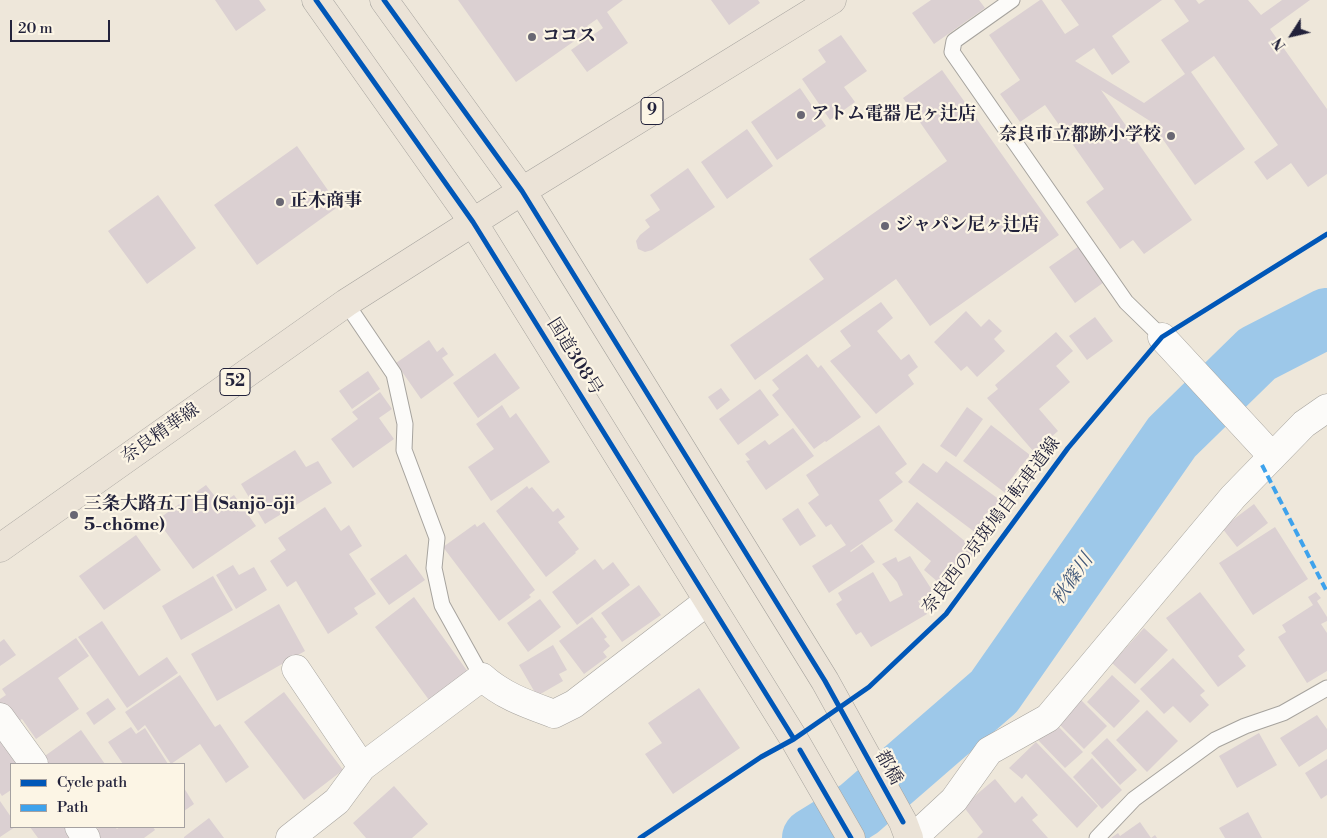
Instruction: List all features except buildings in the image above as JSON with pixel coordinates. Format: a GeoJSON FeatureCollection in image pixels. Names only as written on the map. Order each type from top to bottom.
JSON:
{"type":"FeatureCollection","features":[{"type":"Feature","properties":{"kind":"main road","name":"国道308号"},"geometry":{"type":"LineString","coordinates":[[316,0],[473,222],[800,750],[850,838]]}},
{"type":"Feature","properties":{"kind":"main road"},"geometry":{"type":"LineString","coordinates":[[384,0],[522,191]]}},
{"type":"Feature","properties":{"kind":"main road","name":"9"},"geometry":{"type":"LineString","coordinates":[[473,222],[832,0]]}},
{"type":"Feature","properties":{"kind":"main road","name":"都橋"},"geometry":{"type":"LineString","coordinates":[[522,191],[825,681],[908,833]]}},
{"type":"Feature","properties":{"kind":"main road","name":"奈良精華線"},"geometry":{"type":"LineString","coordinates":[[0,548],[346,304],[473,222]]}},
{"type":"Feature","properties":{"kind":"street"},"geometry":{"type":"LineString","coordinates":[[1166,341],[1269,453]]}},
{"type":"Feature","properties":{"kind":"street"},"geometry":{"type":"LineString","coordinates":[[908,833],[954,800],[989,751],[1048,718],[1269,453],[1327,408]]}},
{"type":"Feature","properties":{"kind":"street"},"geometry":{"type":"LineString","coordinates":[[290,838],[337,801],[362,767],[482,677],[495,689],[514,700],[554,714],[574,704],[708,601]]}},
{"type":"Feature","properties":{"kind":"street"},"geometry":{"type":"LineString","coordinates":[[296,669],[362,767]]}},
{"type":"Feature","properties":{"kind":"street"},"geometry":{"type":"LineString","coordinates":[[0,717],[33,763]]}},
{"type":"Feature","properties":{"kind":"lane"},"geometry":{"type":"LineString","coordinates":[[1012,0],[954,41],[952,52],[1126,302],[1166,341]]}},
{"type":"Feature","properties":{"kind":"lane"},"geometry":{"type":"LineString","coordinates":[[346,304],[394,374],[405,424],[404,450],[437,538],[434,568],[442,605],[482,677]]}},
{"type":"Feature","properties":{"kind":"lane"},"geometry":{"type":"LineString","coordinates":[[1097,838],[1134,799],[1215,740],[1245,726],[1283,713],[1327,688]]}},
{"type":"Feature","properties":{"kind":"waterway","name":"秋篠川"},"geometry":{"type":"LineString","coordinates":[[812,838],[859,809],[994,692],[1172,437],[1257,354],[1327,318]]}},
{"type":"Feature","properties":{"kind":"marked path"},"geometry":{"type":"LineString","coordinates":[[1262,465],[1327,592]]}},
{"type":"Feature","properties":{"kind":"cycle path"},"geometry":{"type":"LineString","coordinates":[[316,0],[473,222],[794,739]]}},
{"type":"Feature","properties":{"kind":"cycle path"},"geometry":{"type":"LineString","coordinates":[[384,0],[522,191],[825,681],[903,822]]}},
{"type":"Feature","properties":{"kind":"cycle path","name":"奈良西の京斑鳩自転車道線"},"geometry":{"type":"LineString","coordinates":[[640,838],[761,757],[794,739],[869,687],[946,614],[1068,448],[1162,337],[1327,234]]}},
{"type":"Feature","properties":{"kind":"cycle path"},"geometry":{"type":"LineString","coordinates":[[800,750],[851,838]]}},
{"type":"Feature","properties":{"kind":"place","name":"ココス"},"geometry":{"type":"Point","coordinates":[532,37]}},
{"type":"Feature","properties":{"kind":"place","name":"アトム電器 尼ヶ辻店"},"geometry":{"type":"Point","coordinates":[801,115]}},
{"type":"Feature","properties":{"kind":"place","name":"奈良市立都跡小学校"},"geometry":{"type":"Point","coordinates":[1171,136]}},
{"type":"Feature","properties":{"kind":"place","name":"正木商事"},"geometry":{"type":"Point","coordinates":[280,202]}},
{"type":"Feature","properties":{"kind":"place","name":"ジャパン尼ヶ辻店"},"geometry":{"type":"Point","coordinates":[885,226]}},
{"type":"Feature","properties":{"kind":"place","name":"三条大路五丁目 (Sanjō-ōji 5-chōme)"},"geometry":{"type":"Point","coordinates":[74,515]}}]}
